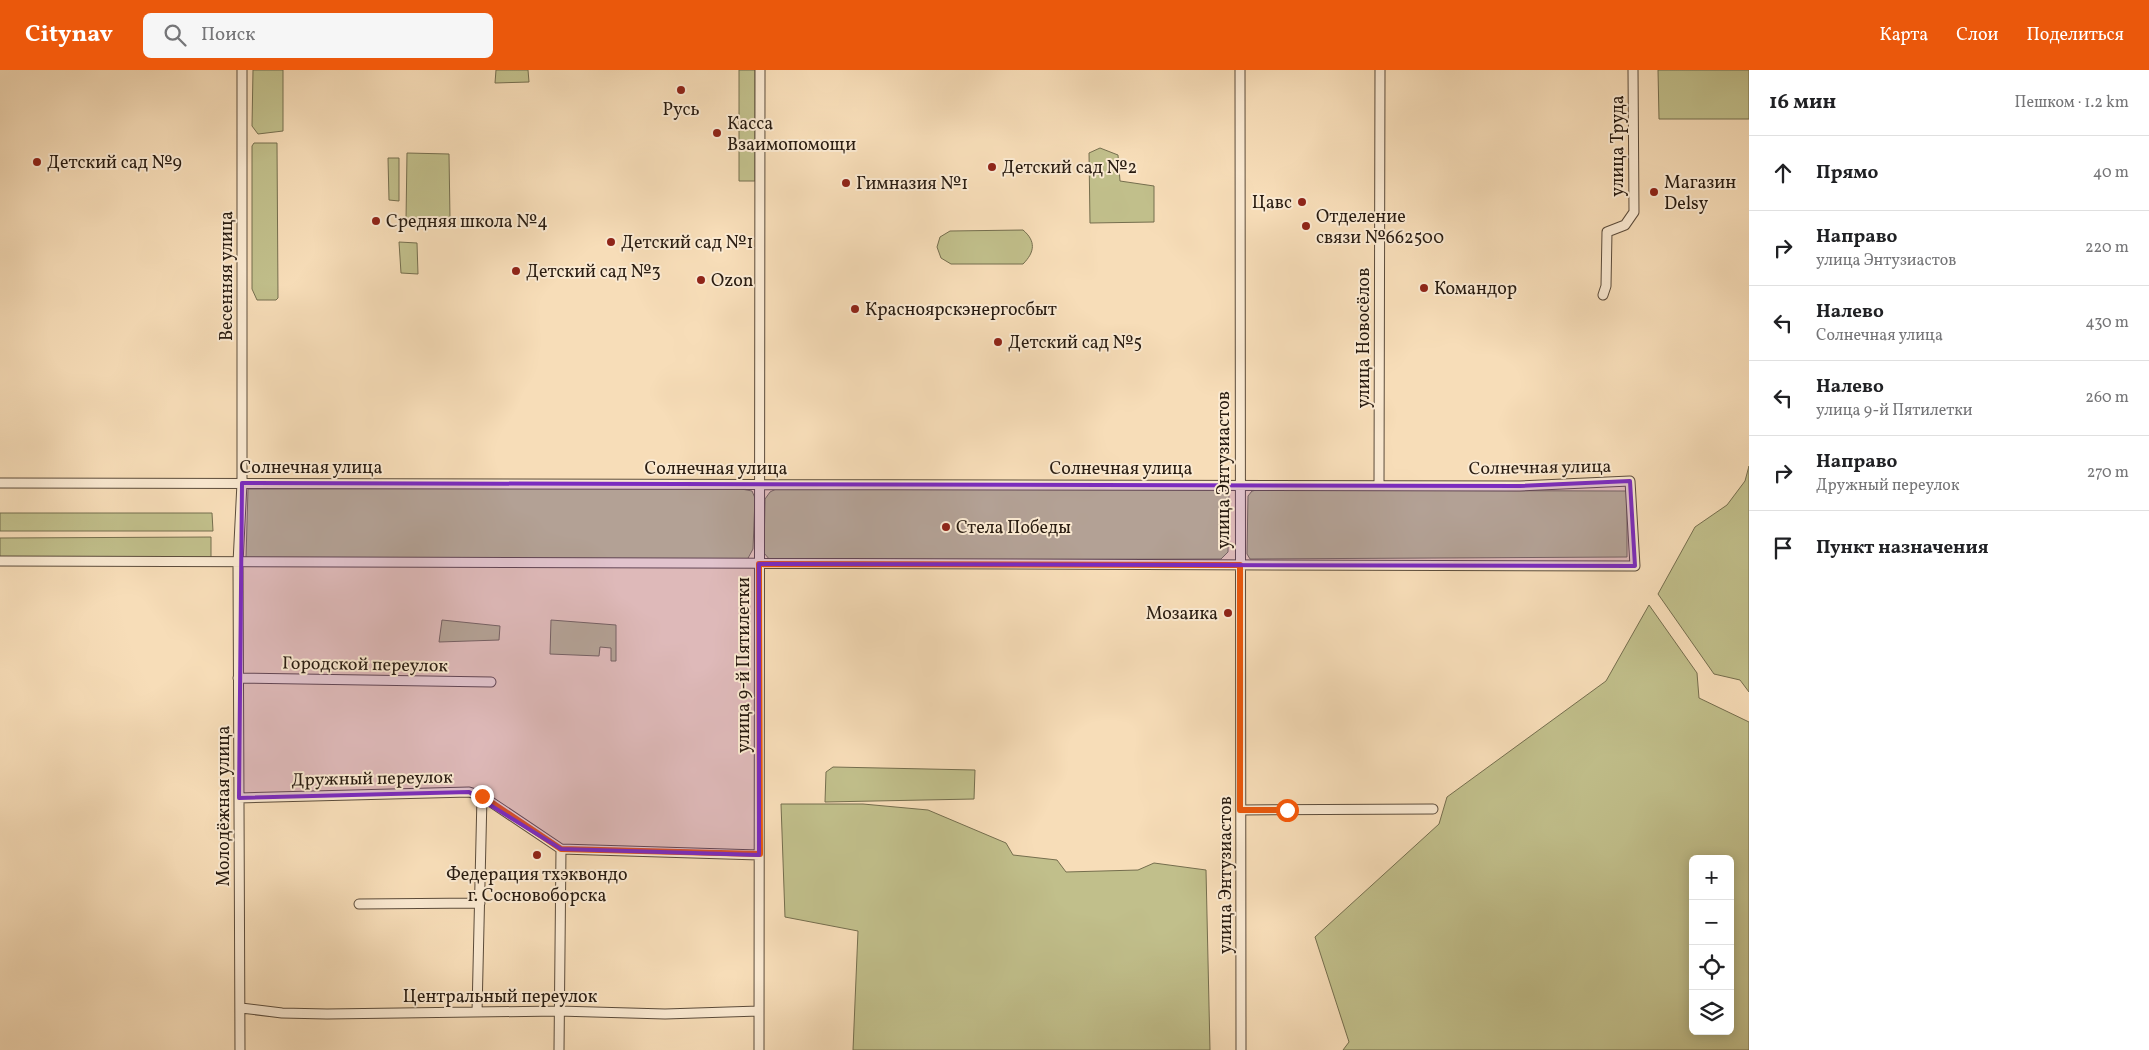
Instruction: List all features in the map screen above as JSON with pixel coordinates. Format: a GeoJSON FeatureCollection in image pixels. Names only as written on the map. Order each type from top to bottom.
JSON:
{"type":"FeatureCollection","features":[{"type":"Feature","properties":{"kind":"street","name":"Весенняя улица"},"geometry":{"type":"LineString","coordinates":[[238,563],[242,483],[242,70]]}},
{"type":"Feature","properties":{"kind":"street","name":"улица 9-й Пятилетки"},"geometry":{"type":"LineString","coordinates":[[759,1050],[760,70]]}},
{"type":"Feature","properties":{"kind":"street","name":"улица Энтузиастов"},"geometry":{"type":"LineString","coordinates":[[1240,70],[1239,485],[1242,1050]]}},
{"type":"Feature","properties":{"kind":"street","name":"улица Новосёлов"},"geometry":{"type":"LineString","coordinates":[[1380,70],[1380,485]]}},
{"type":"Feature","properties":{"kind":"street","name":"улица Труда"},"geometry":{"type":"LineString","coordinates":[[1603,296],[1606,286],[1607,232],[1625,225],[1634,212],[1633,70]]}},
{"type":"Feature","properties":{"kind":"street","name":"Солнечная улица"},"geometry":{"type":"LineString","coordinates":[[0,483],[1520,486],[1630,481],[1635,566],[0,561]]}},
{"type":"Feature","properties":{"kind":"street","name":"Молодёжная улица"},"geometry":{"type":"LineString","coordinates":[[238,563],[240,1050]]}},
{"type":"Feature","properties":{"kind":"street","name":"Городской переулок"},"geometry":{"type":"LineString","coordinates":[[238,678],[491,682]]}},
{"type":"Feature","properties":{"kind":"street","name":"Дружный переулок"},"geometry":{"type":"LineString","coordinates":[[239,798],[470,792],[482,796],[561,849]]}},
{"type":"Feature","properties":{"kind":"street"},"geometry":{"type":"LineString","coordinates":[[477,1012],[482,796]]}},
{"type":"Feature","properties":{"kind":"street"},"geometry":{"type":"LineString","coordinates":[[1240,810],[1433,809]]}},
{"type":"Feature","properties":{"kind":"street"},"geometry":{"type":"LineString","coordinates":[[559,1050],[561,849],[760,854]]}},
{"type":"Feature","properties":{"kind":"street"},"geometry":{"type":"LineString","coordinates":[[359,904],[480,904]]}},
{"type":"Feature","properties":{"kind":"street","name":"Центральный переулок"},"geometry":{"type":"LineString","coordinates":[[240,1008],[282,1013],[327,1014],[558,1010],[665,1014],[759,1011]]}},
{"type":"Feature","properties":{"kind":"highlighted area"},"geometry":{"type":"Polygon","coordinates":[[[1630,481],[1635,566],[759,564],[759,855],[561,849],[469,792],[239,798],[242,483],[1520,486],[1630,481]]]}},
{"type":"Feature","properties":{"kind":"shaded area"},"geometry":{"type":"Polygon","coordinates":[[[253,70],[283,70],[283,131],[258,134],[252,126],[253,70]]]}},
{"type":"Feature","properties":{"kind":"shaded area"},"geometry":{"type":"Polygon","coordinates":[[[496,70],[528,70],[529,82],[495,83],[496,70]]]}},
{"type":"Feature","properties":{"kind":"shaded area"},"geometry":{"type":"Polygon","coordinates":[[[739,70],[755,70],[755,181],[739,181],[739,70]]]}},
{"type":"Feature","properties":{"kind":"shaded area"},"geometry":{"type":"Polygon","coordinates":[[[1658,70],[1749,70],[1749,119],[1659,119],[1658,70]]]}},
{"type":"Feature","properties":{"kind":"shaded area"},"geometry":{"type":"Polygon","coordinates":[[[254,143],[277,143],[278,298],[276,300],[257,300],[252,289],[252,146],[254,143]]]}},
{"type":"Feature","properties":{"kind":"shaded area"},"geometry":{"type":"Polygon","coordinates":[[[1100,148],[1118,155],[1120,181],[1154,186],[1154,222],[1090,223],[1089,153],[1100,148]]]}},
{"type":"Feature","properties":{"kind":"shaded area"},"geometry":{"type":"Polygon","coordinates":[[[407,153],[449,154],[450,219],[406,220],[407,153]]]}},
{"type":"Feature","properties":{"kind":"shaded area"},"geometry":{"type":"Polygon","coordinates":[[[388,158],[399,158],[399,201],[389,200],[388,158]]]}},
{"type":"Feature","properties":{"kind":"shaded area"},"geometry":{"type":"Polygon","coordinates":[[[1023,230],[1032,242],[1032,251],[1023,264],[951,264],[941,258],[937,247],[940,237],[950,231],[1023,230]]]}},
{"type":"Feature","properties":{"kind":"shaded area"},"geometry":{"type":"Polygon","coordinates":[[[399,242],[417,243],[418,274],[401,273],[399,242]]]}},
{"type":"Feature","properties":{"kind":"shaded area"},"geometry":{"type":"Polygon","coordinates":[[[1749,466],[1749,692],[1740,680],[1714,674],[1658,594],[1695,527],[1727,505],[1745,481],[1749,466]]]}},
{"type":"Feature","properties":{"kind":"shaded area"},"geometry":{"type":"Polygon","coordinates":[[[736,488],[752,491],[755,498],[753,549],[747,560],[246,558],[248,489],[736,488]]]}},
{"type":"Feature","properties":{"kind":"shaded area"},"geometry":{"type":"Polygon","coordinates":[[[1221,488],[1229,494],[1228,552],[1221,559],[770,560],[764,553],[765,499],[770,492],[776,489],[1221,488]]]}},
{"type":"Feature","properties":{"kind":"shaded area"},"geometry":{"type":"Polygon","coordinates":[[[1252,491],[1627,491],[1627,557],[1250,559],[1247,554],[1248,496],[1252,491]]]}},
{"type":"Feature","properties":{"kind":"shaded area"},"geometry":{"type":"Polygon","coordinates":[[[0,513],[212,513],[213,531],[0,531],[0,513]]]}},
{"type":"Feature","properties":{"kind":"shaded area"},"geometry":{"type":"Polygon","coordinates":[[[211,537],[211,558],[0,557],[0,538],[211,537]]]}},
{"type":"Feature","properties":{"kind":"shaded area"},"geometry":{"type":"Polygon","coordinates":[[[1649,605],[1697,673],[1699,698],[1749,722],[1749,1050],[1343,1050],[1349,1042],[1315,937],[1439,824],[1447,797],[1606,681],[1649,605]]]}},
{"type":"Feature","properties":{"kind":"shaded area"},"geometry":{"type":"Polygon","coordinates":[[[442,620],[500,626],[499,640],[439,642],[442,620]]]}},
{"type":"Feature","properties":{"kind":"shaded area"},"geometry":{"type":"Polygon","coordinates":[[[551,620],[616,625],[616,661],[611,661],[611,648],[600,647],[599,656],[550,654],[551,620]]]}},
{"type":"Feature","properties":{"kind":"shaded area"},"geometry":{"type":"Polygon","coordinates":[[[833,767],[975,770],[974,799],[825,802],[826,772],[833,767]]]}},
{"type":"Feature","properties":{"kind":"shaded area"},"geometry":{"type":"Polygon","coordinates":[[[781,804],[863,804],[928,810],[1006,843],[1013,855],[1057,860],[1066,872],[1138,870],[1154,863],[1206,870],[1210,1050],[853,1050],[858,931],[785,917],[781,804]]]}},
{"type":"Feature","properties":{"kind":"place","name":"Русь"},"geometry":{"type":"Point","coordinates":[681,90]}},
{"type":"Feature","properties":{"kind":"place","name":"Касса Взаимопомощи"},"geometry":{"type":"Point","coordinates":[717,133]}},
{"type":"Feature","properties":{"kind":"place","name":"Детский сад №9"},"geometry":{"type":"Point","coordinates":[37,162]}},
{"type":"Feature","properties":{"kind":"place","name":"Детский сад №2"},"geometry":{"type":"Point","coordinates":[992,167]}},
{"type":"Feature","properties":{"kind":"place","name":"Гимназия №1"},"geometry":{"type":"Point","coordinates":[846,183]}},
{"type":"Feature","properties":{"kind":"place","name":"Магазин Delsy"},"geometry":{"type":"Point","coordinates":[1654,192]}},
{"type":"Feature","properties":{"kind":"place","name":"Цавс"},"geometry":{"type":"Point","coordinates":[1302,202]}},
{"type":"Feature","properties":{"kind":"place","name":"Средняя школа №4"},"geometry":{"type":"Point","coordinates":[376,221]}},
{"type":"Feature","properties":{"kind":"place","name":"Отделение связи №662500"},"geometry":{"type":"Point","coordinates":[1306,226]}},
{"type":"Feature","properties":{"kind":"place","name":"Детский сад №1"},"geometry":{"type":"Point","coordinates":[611,242]}},
{"type":"Feature","properties":{"kind":"place","name":"Детский сад №3"},"geometry":{"type":"Point","coordinates":[516,271]}},
{"type":"Feature","properties":{"kind":"place","name":"Ozon"},"geometry":{"type":"Point","coordinates":[701,280]}},
{"type":"Feature","properties":{"kind":"place","name":"Командор"},"geometry":{"type":"Point","coordinates":[1424,288]}},
{"type":"Feature","properties":{"kind":"place","name":"Красноярскэнергосбыт"},"geometry":{"type":"Point","coordinates":[855,309]}},
{"type":"Feature","properties":{"kind":"place","name":"Детский сад №5"},"geometry":{"type":"Point","coordinates":[998,342]}},
{"type":"Feature","properties":{"kind":"place","name":"Стела Победы"},"geometry":{"type":"Point","coordinates":[946,527]}},
{"type":"Feature","properties":{"kind":"place","name":"Мозаика"},"geometry":{"type":"Point","coordinates":[1228,613]}},
{"type":"Feature","properties":{"kind":"place","name":"Федерация тхэквондо г. Сосновоборска"},"geometry":{"type":"Point","coordinates":[537,855]}},
{"type":"Feature","properties":{"kind":"route"},"geometry":{"type":"LineString","coordinates":[[482,796],[561,849],[760,854],[759,564],[1240,565],[1240,810],[1287,810]]}}]}
